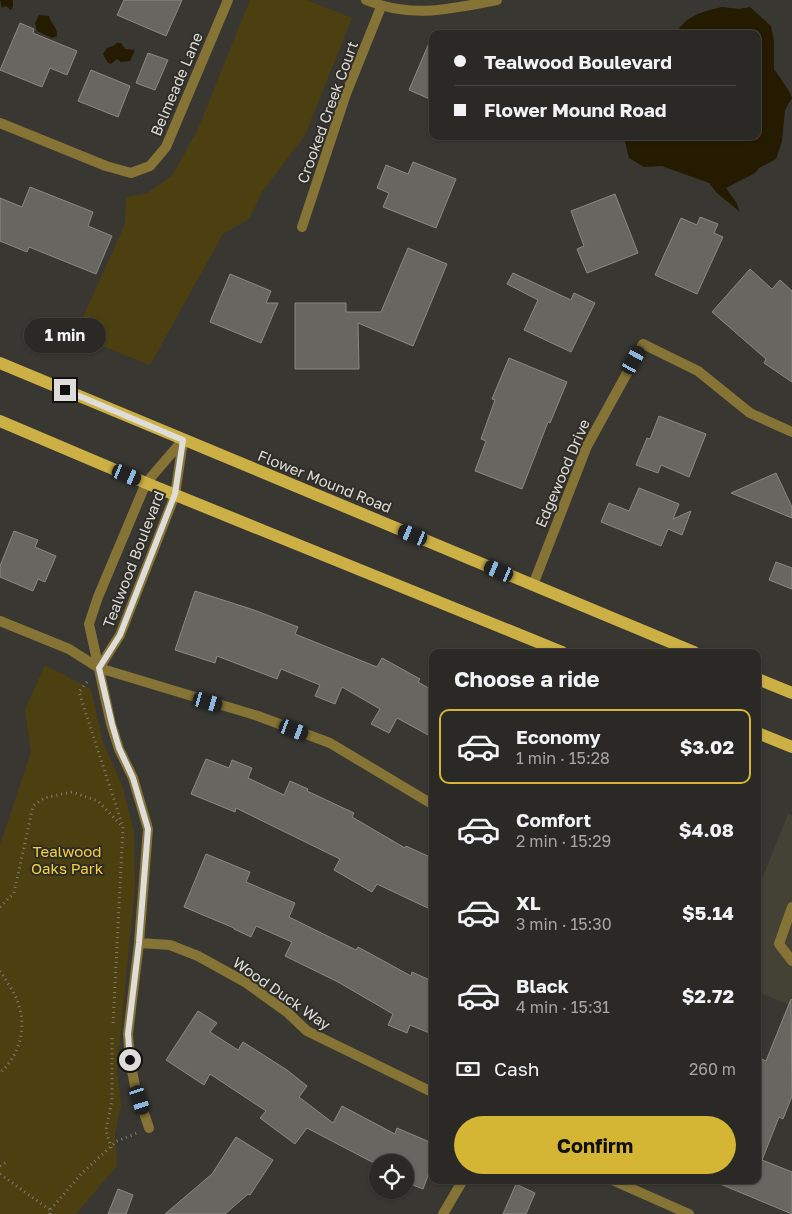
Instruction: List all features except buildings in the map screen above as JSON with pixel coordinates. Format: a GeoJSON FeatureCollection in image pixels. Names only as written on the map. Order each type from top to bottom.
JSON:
{"type":"FeatureCollection","features":[{"type":"Feature","properties":{"kind":"main road","name":"Flower Mound Road"},"geometry":{"type":"LineString","coordinates":[[0,363],[687,649]]}},
{"type":"Feature","properties":{"kind":"main road"},"geometry":{"type":"LineString","coordinates":[[0,420],[146,483],[555,649]]}},
{"type":"Feature","properties":{"kind":"main road"},"geometry":{"type":"LineString","coordinates":[[761,680],[792,693]]}},
{"type":"Feature","properties":{"kind":"main road"},"geometry":{"type":"LineString","coordinates":[[761,733],[792,747]]}},
{"type":"Feature","properties":{"kind":"street","name":"Belmeade Lane"},"geometry":{"type":"LineString","coordinates":[[0,124],[106,166],[131,173],[150,166],[166,147],[228,0]]}},
{"type":"Feature","properties":{"kind":"street"},"geometry":{"type":"LineString","coordinates":[[366,0],[382,7],[421,12],[450,10],[497,0]]}},
{"type":"Feature","properties":{"kind":"street","name":"Crooked Creek Court"},"geometry":{"type":"LineString","coordinates":[[302,227],[346,94],[382,7]]}},
{"type":"Feature","properties":{"kind":"street","name":"Edgewood Drive"},"geometry":{"type":"LineString","coordinates":[[532,585],[587,446],[643,344],[698,371],[750,413],[792,432]]}},
{"type":"Feature","properties":{"kind":"street","name":"Tealwood Boulevard"},"geometry":{"type":"LineString","coordinates":[[149,1128],[135,1086],[128,1034],[139,943],[148,829],[133,778],[119,748],[112,724],[89,624],[146,483],[183,440]]}},
{"type":"Feature","properties":{"kind":"street","name":"Tealwood Boulevard"},"geometry":{"type":"LineString","coordinates":[[99,668],[120,635],[175,494],[183,440]]}},
{"type":"Feature","properties":{"kind":"street"},"geometry":{"type":"LineString","coordinates":[[0,621],[69,649],[99,668],[258,716],[330,743],[429,802]]}},
{"type":"Feature","properties":{"kind":"street"},"geometry":{"type":"LineString","coordinates":[[792,907],[780,944],[792,961]]}},
{"type":"Feature","properties":{"kind":"street","name":"Wood Duck Way"},"geometry":{"type":"LineString","coordinates":[[139,943],[170,945],[198,956],[245,982],[288,1013],[307,1031],[429,1091]]}},
{"type":"Feature","properties":{"kind":"street"},"geometry":{"type":"LineString","coordinates":[[443,1214],[461,1184]]}},
{"type":"Feature","properties":{"kind":"street"},"geometry":{"type":"LineString","coordinates":[[621,1184],[688,1214]]}},
{"type":"Feature","properties":{"kind":"path"},"geometry":{"type":"LineString","coordinates":[[99,668],[79,692],[123,827],[113,1025]]}},
{"type":"Feature","properties":{"kind":"path"},"geometry":{"type":"LineString","coordinates":[[0,908],[14,892],[33,806],[44,798],[72,792],[98,801],[123,827]]}},
{"type":"Feature","properties":{"kind":"path"},"geometry":{"type":"LineString","coordinates":[[0,971],[17,998],[22,1020],[21,1039],[10,1064],[0,1073]]}},
{"type":"Feature","properties":{"kind":"path"},"geometry":{"type":"LineString","coordinates":[[110,1148],[106,1130],[112,1100],[112,1035]]}},
{"type":"Feature","properties":{"kind":"path"},"geometry":{"type":"LineString","coordinates":[[0,1174],[50,1212],[83,1172],[117,1141],[149,1128]]}},
{"type":"Feature","properties":{"kind":"path"},"geometry":{"type":"LineString","coordinates":[[0,1166],[8,1161]]}},
{"type":"Feature","properties":{"kind":"shaded area"},"geometry":{"type":"Polygon","coordinates":[[[0,0],[13,0],[11,10],[6,6],[2,8],[0,0]]]}},
{"type":"Feature","properties":{"kind":"shaded area"},"geometry":{"type":"Polygon","coordinates":[[[722,7],[739,9],[750,7],[771,26],[774,41],[774,69],[792,98],[785,110],[782,141],[776,159],[759,168],[755,173],[726,188],[736,202],[740,212],[717,193],[709,183],[662,166],[644,167],[629,158],[625,140],[761,140],[761,30],[679,30],[684,23],[702,13],[722,7]]]}},
{"type":"Feature","properties":{"kind":"shaded area"},"geometry":{"type":"Polygon","coordinates":[[[39,15],[49,16],[57,36],[52,38],[37,31],[35,23],[39,15]]]}},
{"type":"Feature","properties":{"kind":"shaded area"},"geometry":{"type":"Polygon","coordinates":[[[121,43],[125,49],[135,50],[130,61],[121,62],[117,59],[111,64],[108,63],[103,54],[107,48],[121,43]]]}},
{"type":"Feature","properties":{"kind":"shaded area"},"geometry":{"type":"Polygon","coordinates":[[[788,814],[792,815],[792,1006],[761,993],[761,882],[788,814]]]}},
{"type":"Feature","properties":{"kind":"green space"},"geometry":{"type":"Polygon","coordinates":[[[250,0],[307,0],[352,18],[305,135],[262,192],[249,219],[223,234],[150,365],[75,335],[125,224],[126,197],[147,193],[172,176],[198,129],[250,0]]]}},
{"type":"Feature","properties":{"kind":"green space","name":"Tealwood Oaks Park"},"geometry":{"type":"Polygon","coordinates":[[[45,665],[91,689],[103,742],[122,785],[134,831],[135,887],[117,1071],[121,1105],[115,1134],[117,1166],[76,1214],[0,1214],[0,845],[31,752],[25,710],[45,665]]]}},
{"type":"Feature","properties":{"kind":"route"},"geometry":{"type":"LineString","coordinates":[[65,390],[183,440],[175,494],[120,635],[99,668],[119,748],[133,778],[148,829],[139,943],[128,1034],[130,1060]]}}]}
